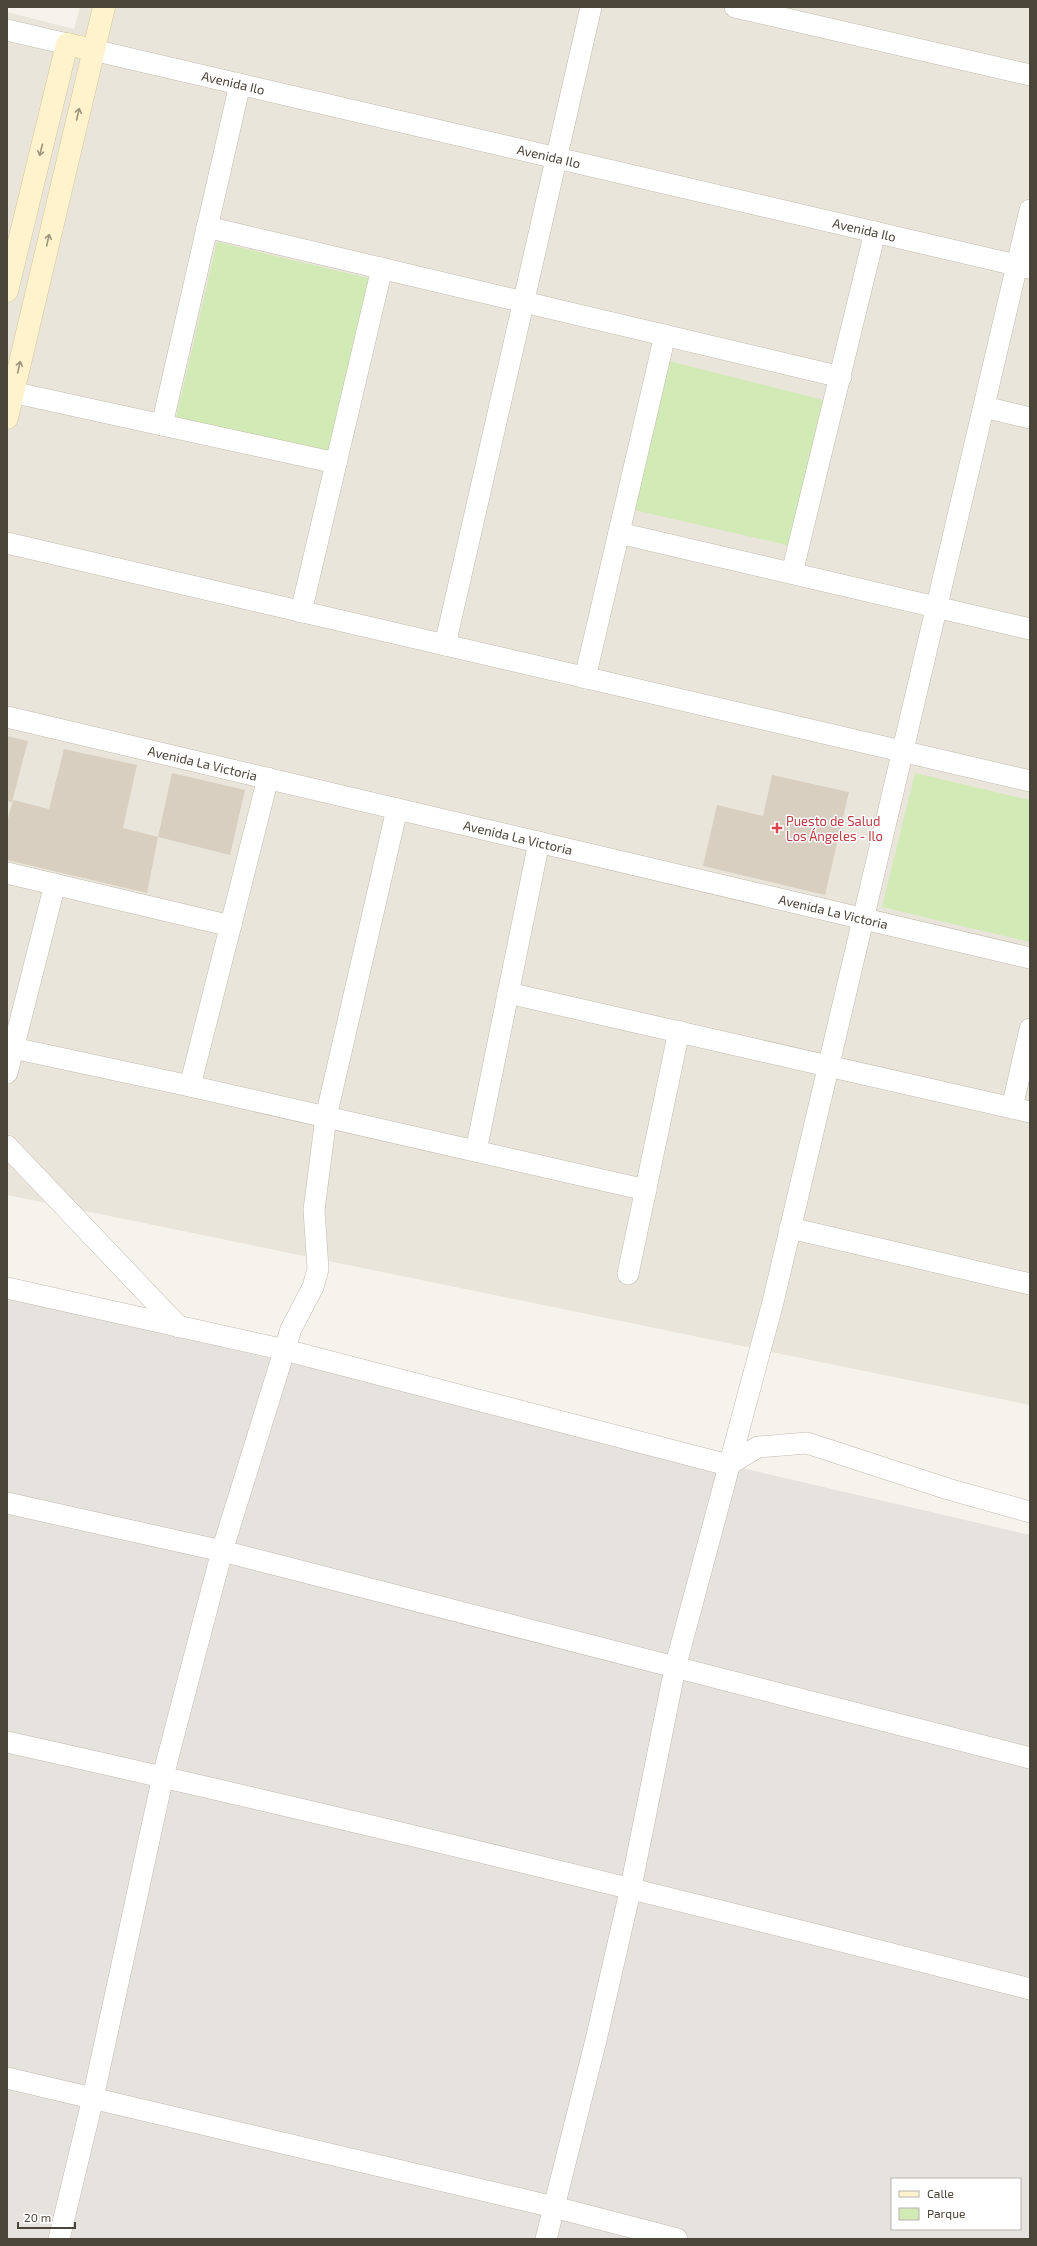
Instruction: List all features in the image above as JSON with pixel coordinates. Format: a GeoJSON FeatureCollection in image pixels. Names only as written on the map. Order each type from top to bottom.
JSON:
{"type":"FeatureCollection","features":[{"type":"Feature","properties":{"kind":"street"},"geometry":{"type":"LineString","coordinates":[[7,418],[10,391],[104,7]]}},
{"type":"Feature","properties":{"kind":"street"},"geometry":{"type":"LineString","coordinates":[[445,645],[591,7]]}},
{"type":"Feature","properties":{"kind":"street"},"geometry":{"type":"LineString","coordinates":[[735,7],[1030,75]]}},
{"type":"Feature","properties":{"kind":"street"},"geometry":{"type":"LineString","coordinates":[[7,30],[67,44],[7,291]]}},
{"type":"Feature","properties":{"kind":"street","name":"Avenida Ilo"},"geometry":{"type":"LineString","coordinates":[[67,44],[1023,267]]}},
{"type":"Feature","properties":{"kind":"street"},"geometry":{"type":"LineString","coordinates":[[162,424],[240,84]]}},
{"type":"Feature","properties":{"kind":"street"},"geometry":{"type":"LineString","coordinates":[[546,2239],[596,2040],[630,1887],[675,1668],[772,1302],[984,407],[1023,267],[1030,210]]}},
{"type":"Feature","properties":{"kind":"street"},"geometry":{"type":"LineString","coordinates":[[208,227],[841,377]]}},
{"type":"Feature","properties":{"kind":"street"},"geometry":{"type":"LineString","coordinates":[[792,573],[841,377],[875,232]]}},
{"type":"Feature","properties":{"kind":"street"},"geometry":{"type":"LineString","coordinates":[[301,612],[382,268]]}},
{"type":"Feature","properties":{"kind":"street"},"geometry":{"type":"LineString","coordinates":[[585,678],[665,335]]}},
{"type":"Feature","properties":{"kind":"street"},"geometry":{"type":"LineString","coordinates":[[10,391],[336,463]]}},
{"type":"Feature","properties":{"kind":"street"},"geometry":{"type":"LineString","coordinates":[[984,407],[1030,418]]}},
{"type":"Feature","properties":{"kind":"street"},"geometry":{"type":"LineString","coordinates":[[619,533],[1030,629]]}},
{"type":"Feature","properties":{"kind":"street"},"geometry":{"type":"LineString","coordinates":[[7,543],[1030,781]]}},
{"type":"Feature","properties":{"kind":"street","name":"Avenida La Victoria"},"geometry":{"type":"LineString","coordinates":[[7,716],[1030,958]]}},
{"type":"Feature","properties":{"kind":"street"},"geometry":{"type":"LineString","coordinates":[[190,1086],[268,778]]}},
{"type":"Feature","properties":{"kind":"street"},"geometry":{"type":"LineString","coordinates":[[60,2239],[93,2098],[163,1776],[222,1551],[291,1328],[313,1287],[318,1269],[314,1210],[326,1117],[397,809]]}},
{"type":"Feature","properties":{"kind":"street"},"geometry":{"type":"LineString","coordinates":[[476,1151],[539,842]]}},
{"type":"Feature","properties":{"kind":"street"},"geometry":{"type":"LineString","coordinates":[[7,873],[231,926]]}},
{"type":"Feature","properties":{"kind":"street"},"geometry":{"type":"LineString","coordinates":[[7,1073],[55,884]]}},
{"type":"Feature","properties":{"kind":"street"},"geometry":{"type":"LineString","coordinates":[[508,993],[1021,1110],[1030,1029]]}},
{"type":"Feature","properties":{"kind":"street"},"geometry":{"type":"LineString","coordinates":[[628,1274],[679,1031]]}},
{"type":"Feature","properties":{"kind":"street"},"geometry":{"type":"LineString","coordinates":[[13,1048],[190,1086],[646,1190]]}},
{"type":"Feature","properties":{"kind":"street"},"geometry":{"type":"LineString","coordinates":[[7,1146],[179,1327]]}},
{"type":"Feature","properties":{"kind":"street"},"geometry":{"type":"LineString","coordinates":[[790,1228],[1030,1284]]}},
{"type":"Feature","properties":{"kind":"street"},"geometry":{"type":"LineString","coordinates":[[7,1288],[285,1350],[728,1465],[758,1447],[807,1443],[948,1489],[1030,1512]]}},
{"type":"Feature","properties":{"kind":"street"},"geometry":{"type":"LineString","coordinates":[[7,1503],[222,1551],[1030,1758]]}},
{"type":"Feature","properties":{"kind":"street"},"geometry":{"type":"LineString","coordinates":[[7,1742],[163,1776],[630,1887],[1030,1989]]}},
{"type":"Feature","properties":{"kind":"street"},"geometry":{"type":"LineString","coordinates":[[7,2078],[554,2207],[677,2239]]}},
{"type":"Feature","properties":{"kind":"shaded area"},"geometry":{"type":"Polygon","coordinates":[[[80,7],[1030,7],[1030,1405],[7,1195],[7,12],[74,29],[80,7]]]}},
{"type":"Feature","properties":{"kind":"shaded area"},"geometry":{"type":"Polygon","coordinates":[[[7,1297],[1030,1535],[1030,2239],[7,2239],[7,1297]]]}},
{"type":"Feature","properties":{"kind":"green space"},"geometry":{"type":"Polygon","coordinates":[[[217,242],[372,279],[331,453],[176,418],[217,242]]]}},
{"type":"Feature","properties":{"kind":"green space"},"geometry":{"type":"Polygon","coordinates":[[[669,361],[827,401],[791,546],[634,510],[669,361]]]}},
{"type":"Feature","properties":{"kind":"green space"},"geometry":{"type":"Polygon","coordinates":[[[915,773],[1030,800],[1030,942],[882,907],[915,773]]]}},
{"type":"Feature","properties":{"kind":"building"},"geometry":{"type":"Polygon","coordinates":[[[7,736],[28,741],[12,802],[7,801],[7,736]]]}},
{"type":"Feature","properties":{"kind":"building"},"geometry":{"type":"Polygon","coordinates":[[[64,749],[137,765],[123,828],[158,837],[147,893],[7,860],[7,822],[13,800],[49,809],[64,749]]]}},
{"type":"Feature","properties":{"kind":"building"},"geometry":{"type":"Polygon","coordinates":[[[172,773],[245,790],[230,855],[158,837],[172,773]]]}},
{"type":"Feature","properties":{"kind":"building"},"geometry":{"type":"Polygon","coordinates":[[[772,775],[849,792],[825,895],[703,866],[717,805],[763,816],[772,775]]]}},
{"type":"Feature","properties":{"kind":"place","name":"Puesto de Salud Los Ángeles - Ilo"},"geometry":{"type":"Point","coordinates":[777,828]}}]}
